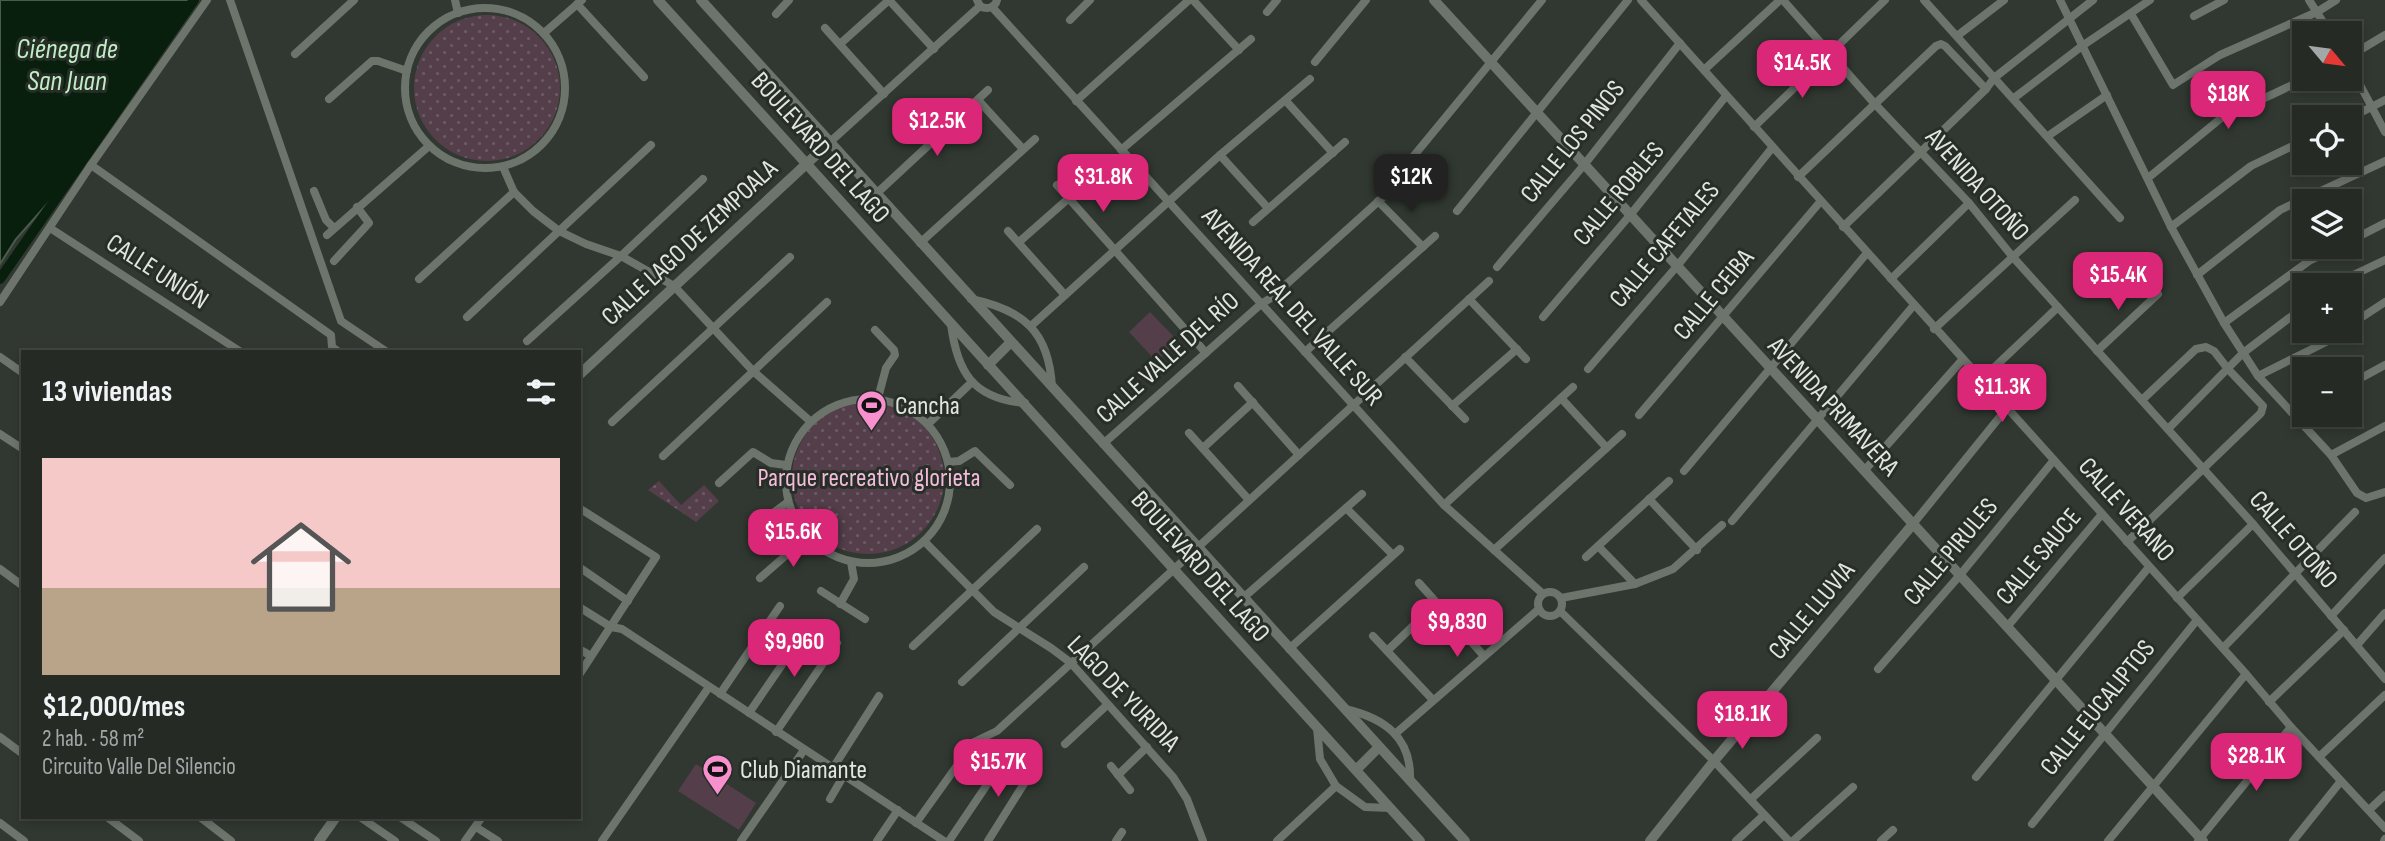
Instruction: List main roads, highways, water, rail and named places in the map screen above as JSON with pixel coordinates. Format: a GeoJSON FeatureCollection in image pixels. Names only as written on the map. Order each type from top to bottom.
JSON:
{"type":"FeatureCollection","features":[{"type":"Feature","properties":{"kind":"water","name":"Ciénega de San Juan"},"geometry":{"type":"Polygon","coordinates":[[[0,0],[194,0],[64,185],[16,239],[0,264],[0,0]]]}},
{"type":"Feature","properties":{"kind":"waterway"},"geometry":{"type":"LineString","coordinates":[[0,279],[194,0]]}},
{"type":"Feature","properties":{"kind":"place","name":"Cancha"},"geometry":{"type":"Point","coordinates":[872,433]}},
{"type":"Feature","properties":{"kind":"place","name":"Club Diamante"},"geometry":{"type":"Point","coordinates":[717,797]}},
{"type":"Feature","properties":{"kind":"park label","name":"Parque recreativo glorieta"},"geometry":{"type":"Point","coordinates":[869,478]}}]}
